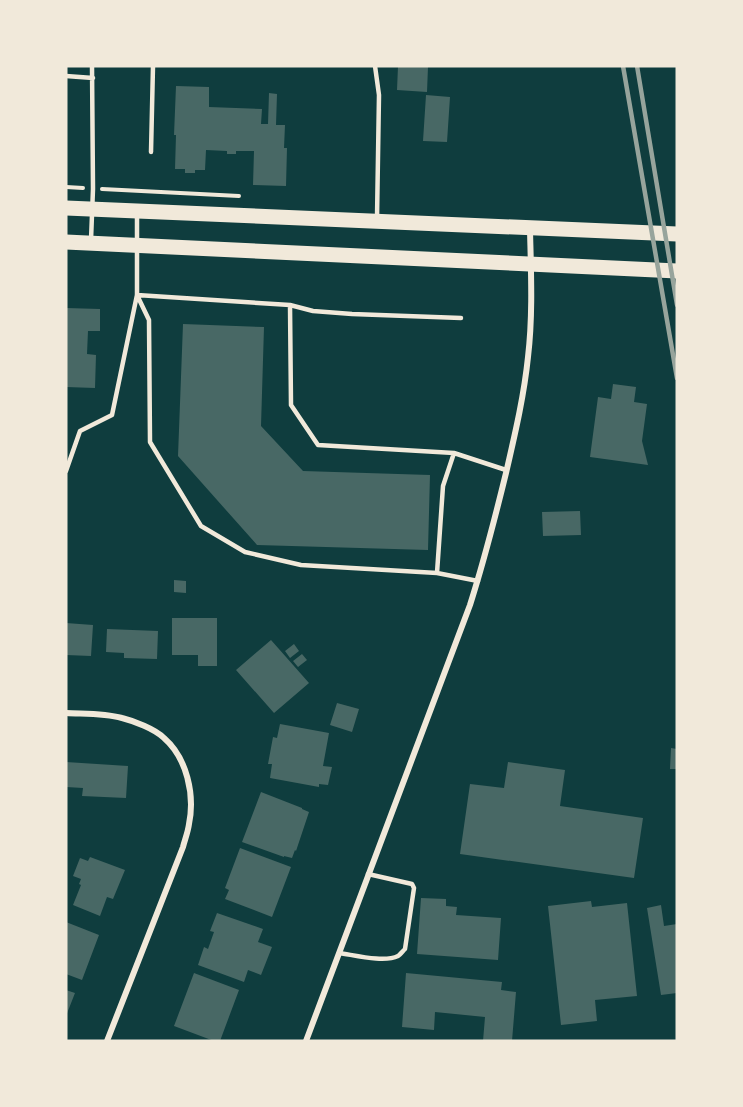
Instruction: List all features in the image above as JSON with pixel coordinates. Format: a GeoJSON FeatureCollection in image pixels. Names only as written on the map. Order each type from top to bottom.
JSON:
{"type":"FeatureCollection","features":[{"type":"Feature","properties":{"kind":"main road"},"geometry":{"type":"LineString","coordinates":[[66,208],[677,234]]}},
{"type":"Feature","properties":{"kind":"main road"},"geometry":{"type":"LineString","coordinates":[[66,242],[677,271]]}},
{"type":"Feature","properties":{"kind":"street"},"geometry":{"type":"LineString","coordinates":[[306,1041],[478,581],[490,540],[522,401],[528,356],[532,311],[530,227]]}},
{"type":"Feature","properties":{"kind":"street"},"geometry":{"type":"LineString","coordinates":[[66,713],[101,714],[123,718],[163,736],[178,753],[187,776],[191,800],[189,823],[183,847],[107,1041]]}},
{"type":"Feature","properties":{"kind":"lane"},"geometry":{"type":"LineString","coordinates":[[90,243],[93,189],[92,66]]}},
{"type":"Feature","properties":{"kind":"lane"},"geometry":{"type":"LineString","coordinates":[[152,152],[153,66]]}},
{"type":"Feature","properties":{"kind":"lane"},"geometry":{"type":"LineString","coordinates":[[375,66],[379,95],[377,221]]}},
{"type":"Feature","properties":{"kind":"lane"},"geometry":{"type":"LineString","coordinates":[[66,76],[93,78]]}},
{"type":"Feature","properties":{"kind":"lane"},"geometry":{"type":"LineString","coordinates":[[66,471],[81,430],[112,415],[137,295],[137,210]]}},
{"type":"Feature","properties":{"kind":"lane"},"geometry":{"type":"LineString","coordinates":[[137,295],[290,304],[323,312],[460,318]]}},
{"type":"Feature","properties":{"kind":"lane"},"geometry":{"type":"LineString","coordinates":[[137,295],[149,320],[150,442],[201,526],[245,552],[301,566],[437,573],[478,581]]}},
{"type":"Feature","properties":{"kind":"lane"},"geometry":{"type":"LineString","coordinates":[[290,304],[291,405],[318,445],[454,453],[506,470]]}},
{"type":"Feature","properties":{"kind":"lane"},"geometry":{"type":"LineString","coordinates":[[437,573],[442,486],[454,453]]}},
{"type":"Feature","properties":{"kind":"lane"},"geometry":{"type":"LineString","coordinates":[[339,953],[390,958],[399,956],[405,949],[414,888],[412,884],[368,874]]}},
{"type":"Feature","properties":{"kind":"building"},"geometry":{"type":"Polygon","coordinates":[[[398,66],[428,67],[427,92],[397,90],[398,66]]]}},
{"type":"Feature","properties":{"kind":"building"},"geometry":{"type":"Polygon","coordinates":[[[176,86],[209,87],[209,107],[262,109],[261,124],[268,124],[269,93],[277,94],[276,125],[285,125],[286,186],[253,185],[254,151],[236,151],[236,154],[227,154],[227,151],[206,150],[205,170],[185,173],[185,169],[175,169],[176,86]]]}},
{"type":"Feature","properties":{"kind":"building"},"geometry":{"type":"Polygon","coordinates":[[[426,95],[450,97],[447,142],[423,141],[426,95]]]}},
{"type":"Feature","properties":{"kind":"building"},"geometry":{"type":"Polygon","coordinates":[[[66,308],[100,309],[100,331],[88,331],[87,354],[96,355],[95,388],[66,387],[66,308]]]}},
{"type":"Feature","properties":{"kind":"building"},"geometry":{"type":"Polygon","coordinates":[[[183,324],[264,327],[261,426],[303,471],[430,475],[428,550],[257,545],[178,456],[183,324]]]}},
{"type":"Feature","properties":{"kind":"building"},"geometry":{"type":"Polygon","coordinates":[[[613,384],[636,387],[634,402],[647,404],[642,441],[648,465],[590,457],[598,397],[611,399],[613,384]]]}},
{"type":"Feature","properties":{"kind":"building"},"geometry":{"type":"Polygon","coordinates":[[[580,511],[581,535],[543,536],[542,512],[580,511]]]}},
{"type":"Feature","properties":{"kind":"building"},"geometry":{"type":"Polygon","coordinates":[[[174,580],[186,581],[186,593],[174,592],[174,580]]]}},
{"type":"Feature","properties":{"kind":"building"},"geometry":{"type":"Polygon","coordinates":[[[172,618],[217,618],[217,666],[198,666],[198,655],[172,655],[172,618]]]}},
{"type":"Feature","properties":{"kind":"building"},"geometry":{"type":"Polygon","coordinates":[[[66,623],[93,625],[91,656],[66,655],[66,623]]]}},
{"type":"Feature","properties":{"kind":"building"},"geometry":{"type":"Polygon","coordinates":[[[107,629],[158,631],[157,659],[124,658],[124,653],[106,652],[107,629]]]}},
{"type":"Feature","properties":{"kind":"building"},"geometry":{"type":"Polygon","coordinates":[[[271,640],[309,683],[274,713],[236,670],[271,640]]]}},
{"type":"Feature","properties":{"kind":"building"},"geometry":{"type":"Polygon","coordinates":[[[294,644],[299,651],[290,658],[285,651],[294,644]]]}},
{"type":"Feature","properties":{"kind":"building"},"geometry":{"type":"Polygon","coordinates":[[[302,654],[307,660],[298,667],[293,661],[302,654]]]}},
{"type":"Feature","properties":{"kind":"building"},"geometry":{"type":"Polygon","coordinates":[[[337,703],[359,709],[352,732],[330,725],[337,703]]]}},
{"type":"Feature","properties":{"kind":"building"},"geometry":{"type":"Polygon","coordinates":[[[280,724],[329,733],[323,766],[332,767],[328,785],[319,784],[319,787],[270,778],[272,764],[268,764],[273,737],[277,738],[280,724]]]}},
{"type":"Feature","properties":{"kind":"building"},"geometry":{"type":"Polygon","coordinates":[[[671,748],[677,749],[677,769],[670,769],[671,748]]]}},
{"type":"Feature","properties":{"kind":"building"},"geometry":{"type":"Polygon","coordinates":[[[66,762],[128,766],[126,798],[82,796],[83,788],[66,787],[66,762]]]}},
{"type":"Feature","properties":{"kind":"building"},"geometry":{"type":"Polygon","coordinates":[[[508,762],[565,770],[560,806],[643,818],[634,878],[460,854],[470,784],[504,788],[508,762]]]}},
{"type":"Feature","properties":{"kind":"building"},"geometry":{"type":"Polygon","coordinates":[[[261,792],[309,812],[292,858],[242,842],[261,792]]]}},
{"type":"Feature","properties":{"kind":"building"},"geometry":{"type":"Polygon","coordinates":[[[240,848],[291,867],[272,917],[225,899],[229,890],[225,888],[240,848]]]}},
{"type":"Feature","properties":{"kind":"building"},"geometry":{"type":"Polygon","coordinates":[[[90,857],[125,870],[113,899],[107,897],[100,916],[73,905],[81,879],[73,876],[80,858],[88,861],[90,857]]]}},
{"type":"Feature","properties":{"kind":"building"},"geometry":{"type":"Polygon","coordinates":[[[421,898],[446,899],[446,906],[457,907],[456,915],[501,918],[498,960],[417,954],[421,898]]]}},
{"type":"Feature","properties":{"kind":"building"},"geometry":{"type":"Polygon","coordinates":[[[591,901],[592,907],[627,903],[637,996],[595,1000],[597,1021],[561,1025],[548,906],[591,901]]]}},
{"type":"Feature","properties":{"kind":"building"},"geometry":{"type":"Polygon","coordinates":[[[661,905],[664,926],[677,924],[677,993],[661,995],[647,908],[661,905]]]}},
{"type":"Feature","properties":{"kind":"building"},"geometry":{"type":"Polygon","coordinates":[[[217,913],[263,929],[258,942],[272,947],[261,975],[248,970],[244,982],[198,965],[204,947],[208,949],[214,932],[210,931],[217,913]]]}},
{"type":"Feature","properties":{"kind":"building"},"geometry":{"type":"Polygon","coordinates":[[[66,922],[99,935],[82,980],[66,974],[66,922]]]}},
{"type":"Feature","properties":{"kind":"building"},"geometry":{"type":"Polygon","coordinates":[[[194,973],[239,990],[220,1041],[214,1041],[174,1026],[194,973]]]}},
{"type":"Feature","properties":{"kind":"building"},"geometry":{"type":"Polygon","coordinates":[[[406,973],[502,982],[501,990],[516,992],[512,1041],[483,1041],[485,1017],[435,1012],[434,1030],[402,1027],[406,973]]]}},
{"type":"Feature","properties":{"kind":"building"},"geometry":{"type":"Polygon","coordinates":[[[66,990],[75,993],[66,1016],[66,990]]]}},
{"type":"Feature","properties":{"kind":"railway"},"geometry":{"type":"LineString","coordinates":[[623,66],[677,378]]}},
{"type":"Feature","properties":{"kind":"railway"},"geometry":{"type":"LineString","coordinates":[[637,66],[677,305]]}}]}
